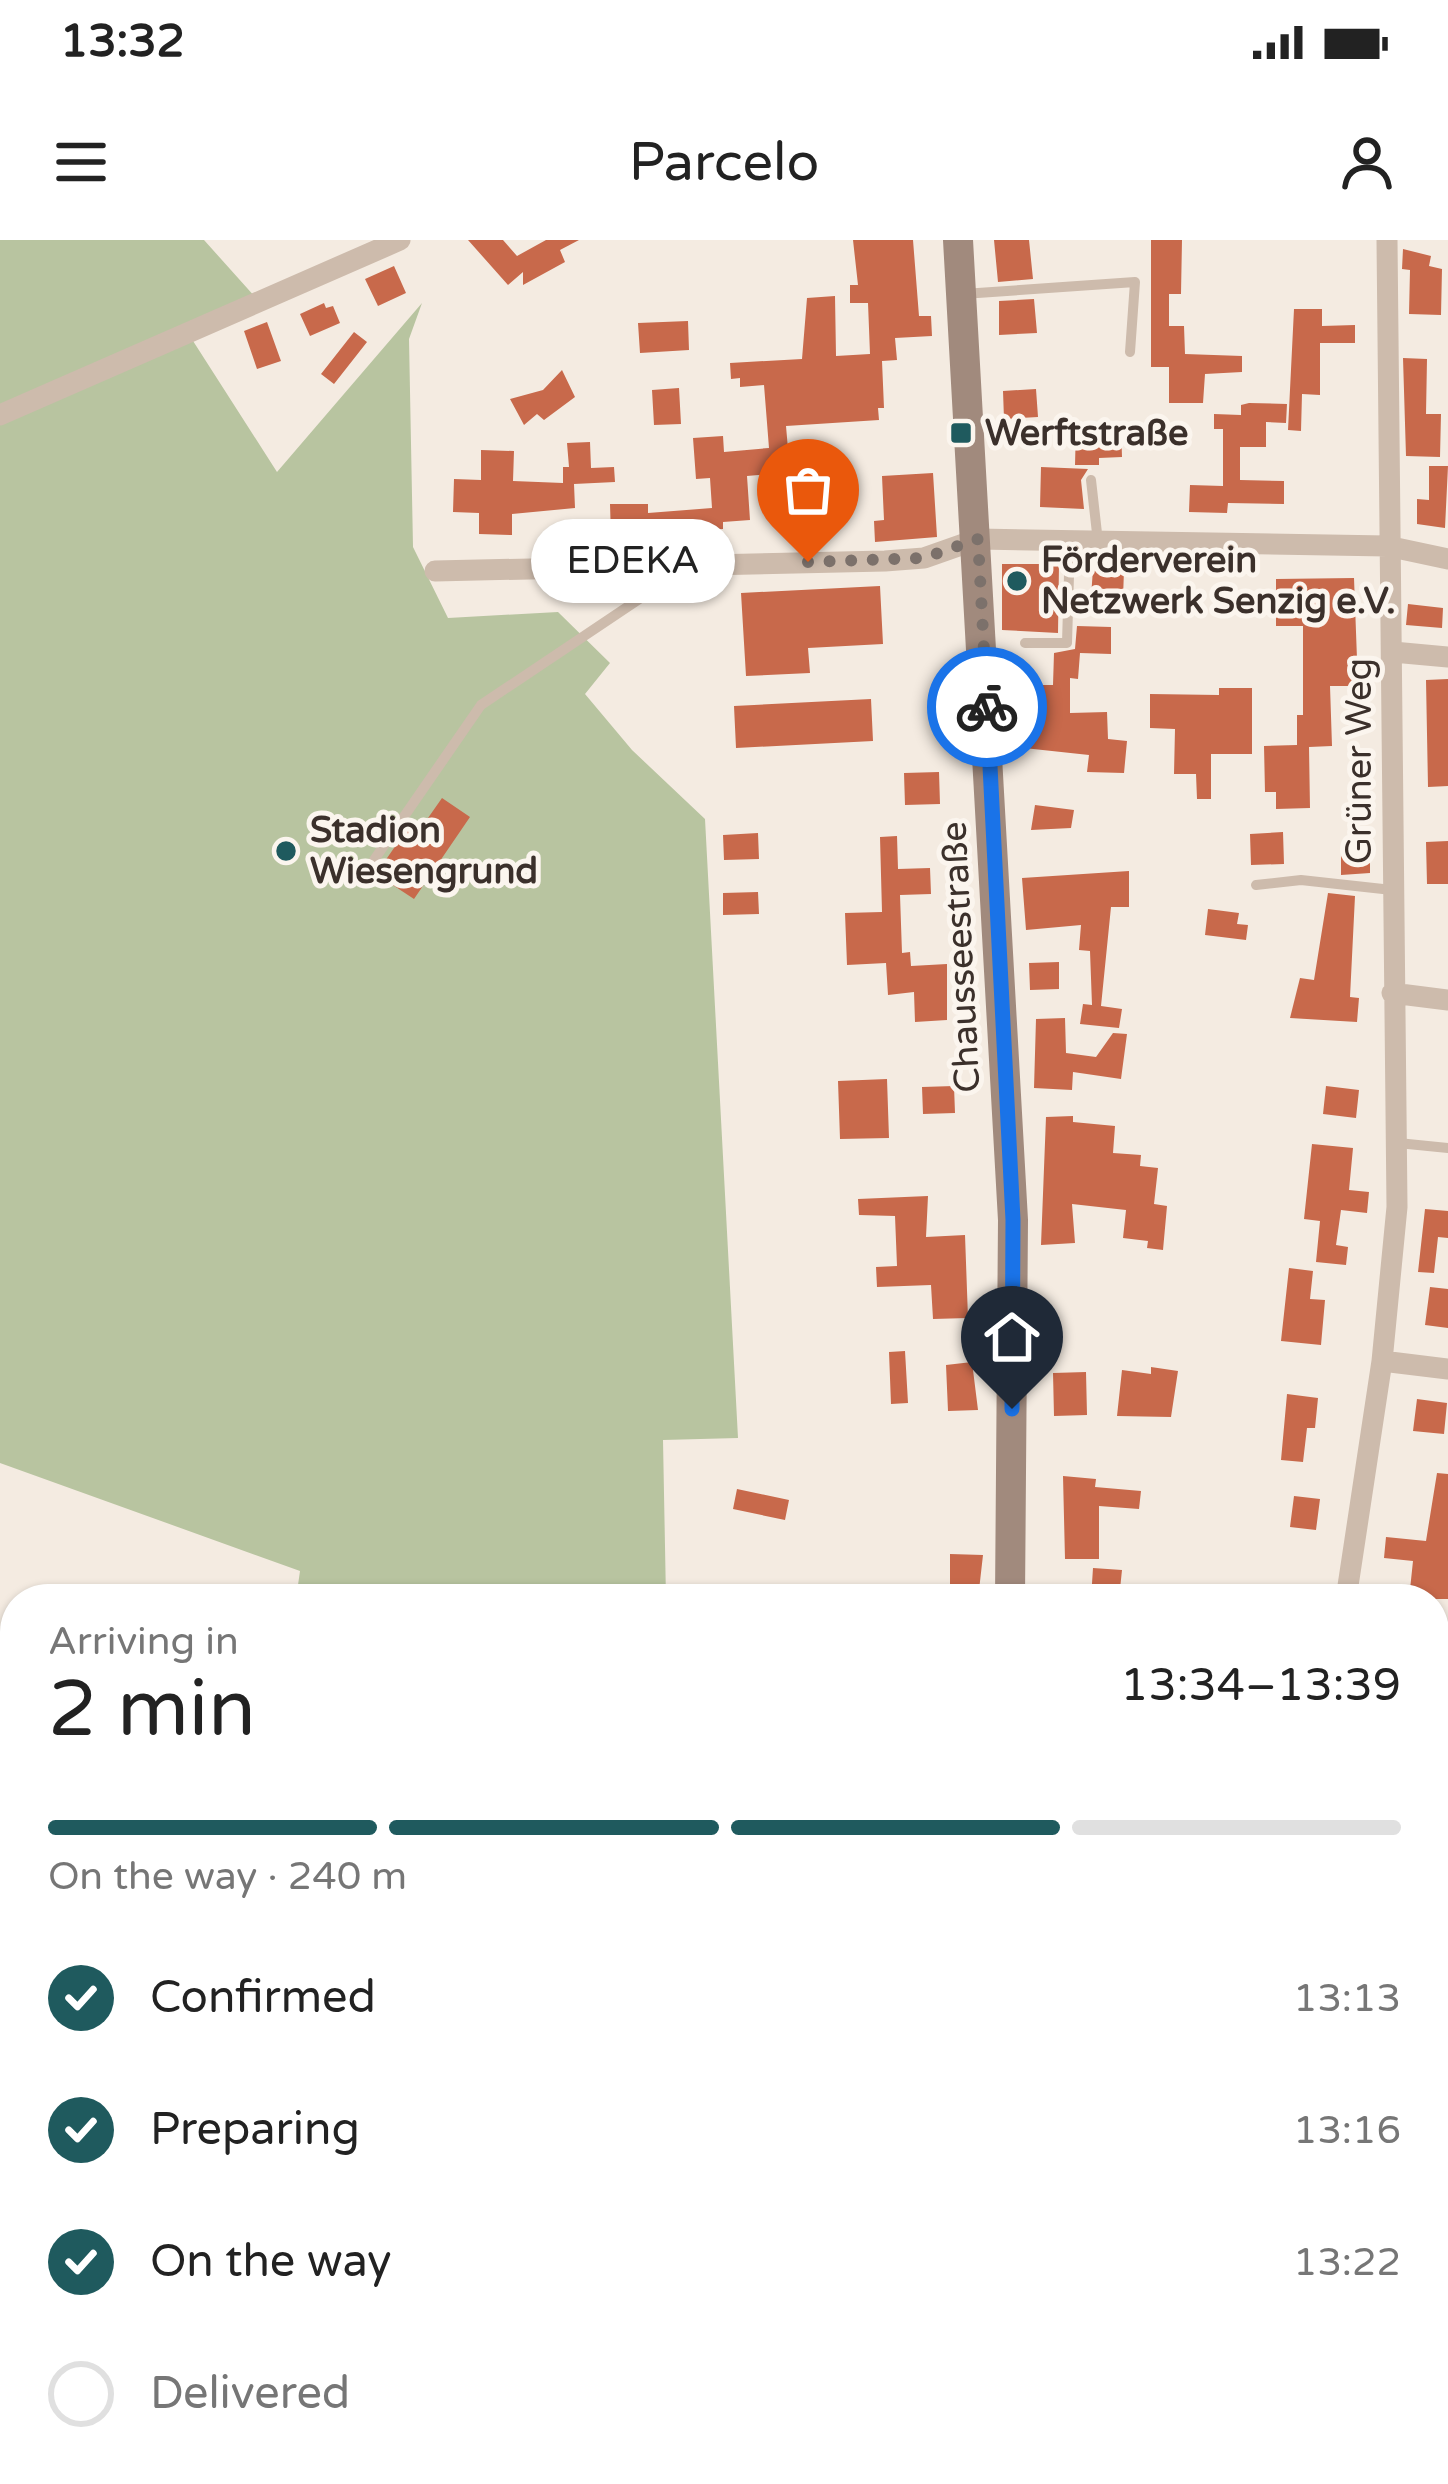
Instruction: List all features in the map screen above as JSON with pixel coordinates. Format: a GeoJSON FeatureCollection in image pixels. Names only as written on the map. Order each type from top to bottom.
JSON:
{"type":"FeatureCollection","features":[{"type":"Feature","properties":{"kind":"main road","name":"Chausseestraße"},"geometry":{"type":"LineString","coordinates":[[958,240],[1013,1220],[1010,1584]]}},
{"type":"Feature","properties":{"kind":"street"},"geometry":{"type":"LineString","coordinates":[[0,415],[173,344],[400,240]]}},
{"type":"Feature","properties":{"kind":"street","name":"Grüner Weg"},"geometry":{"type":"LineString","coordinates":[[1348,1584],[1382,1361],[1397,1207],[1387,240]]}},
{"type":"Feature","properties":{"kind":"street"},"geometry":{"type":"LineString","coordinates":[[434,571],[924,558],[978,539],[1387,546],[1448,559]]}},
{"type":"Feature","properties":{"kind":"street"},"geometry":{"type":"LineString","coordinates":[[1393,652],[1448,657]]}},
{"type":"Feature","properties":{"kind":"street"},"geometry":{"type":"LineString","coordinates":[[1392,993],[1448,1000]]}},
{"type":"Feature","properties":{"kind":"street"},"geometry":{"type":"LineString","coordinates":[[1382,1361],[1448,1369]]}},
{"type":"Feature","properties":{"kind":"lane"},"geometry":{"type":"LineString","coordinates":[[962,294],[1135,282],[1130,352]]}},
{"type":"Feature","properties":{"kind":"lane"},"geometry":{"type":"LineString","coordinates":[[1091,481],[1098,542]]}},
{"type":"Feature","properties":{"kind":"lane"},"geometry":{"type":"LineString","coordinates":[[1024,643],[1067,643],[1070,542]]}},
{"type":"Feature","properties":{"kind":"lane"},"geometry":{"type":"LineString","coordinates":[[374,860],[481,705],[692,564]]}},
{"type":"Feature","properties":{"kind":"lane"},"geometry":{"type":"LineString","coordinates":[[1256,885],[1301,880],[1392,890]]}},
{"type":"Feature","properties":{"kind":"lane"},"geometry":{"type":"LineString","coordinates":[[1395,1143],[1448,1148]]}},
{"type":"Feature","properties":{"kind":"green space"},"geometry":{"type":"Polygon","coordinates":[[[0,240],[204,240],[256,298],[186,330],[277,472],[422,303],[409,339],[413,547],[448,618],[558,612],[610,663],[585,694],[632,750],[705,819],[738,1438],[663,1440],[666,1584],[298,1584],[300,1571],[0,1463],[0,240]]]}},
{"type":"Feature","properties":{"kind":"building"},"geometry":{"type":"Polygon","coordinates":[[[468,240],[503,240],[517,256],[546,240],[579,240],[560,250],[565,262],[523,285],[523,272],[508,285],[468,240]]]}},
{"type":"Feature","properties":{"kind":"building"},"geometry":{"type":"Polygon","coordinates":[[[853,240],[913,240],[919,316],[931,316],[932,336],[895,338],[897,360],[882,361],[884,408],[878,408],[879,420],[786,426],[790,472],[747,476],[750,520],[723,522],[723,529],[611,536],[610,504],[648,504],[648,513],[712,508],[710,478],[696,479],[693,438],[723,436],[724,452],[769,448],[764,385],[740,387],[740,378],[731,379],[730,363],[802,359],[807,298],[835,296],[836,356],[870,354],[868,303],[850,303],[850,285],[858,285],[853,240]]]}},
{"type":"Feature","properties":{"kind":"building"},"geometry":{"type":"Polygon","coordinates":[[[994,240],[1029,240],[1033,279],[998,282],[994,240]]]}},
{"type":"Feature","properties":{"kind":"building"},"geometry":{"type":"Polygon","coordinates":[[[1151,240],[1182,240],[1181,294],[1169,294],[1169,326],[1184,326],[1185,354],[1242,356],[1242,372],[1205,374],[1203,403],[1169,403],[1169,367],[1151,367],[1151,240]]]}},
{"type":"Feature","properties":{"kind":"building"},"geometry":{"type":"Polygon","coordinates":[[[1403,249],[1431,256],[1429,266],[1442,269],[1441,315],[1409,314],[1410,270],[1402,269],[1403,249]]]}},
{"type":"Feature","properties":{"kind":"building"},"geometry":{"type":"Polygon","coordinates":[[[394,266],[406,293],[378,306],[365,279],[394,266]]]}},
{"type":"Feature","properties":{"kind":"building"},"geometry":{"type":"Polygon","coordinates":[[[1034,299],[1037,333],[999,335],[999,301],[1034,299]]]}},
{"type":"Feature","properties":{"kind":"building"},"geometry":{"type":"Polygon","coordinates":[[[324,303],[326,308],[333,306],[340,323],[310,336],[300,314],[324,303]]]}},
{"type":"Feature","properties":{"kind":"building"},"geometry":{"type":"Polygon","coordinates":[[[1294,309],[1322,309],[1322,326],[1355,325],[1355,343],[1320,343],[1320,395],[1302,394],[1301,431],[1288,430],[1294,309]]]}},
{"type":"Feature","properties":{"kind":"building"},"geometry":{"type":"Polygon","coordinates":[[[688,321],[689,350],[640,353],[638,323],[688,321]]]}},
{"type":"Feature","properties":{"kind":"building"},"geometry":{"type":"Polygon","coordinates":[[[267,322],[281,361],[257,369],[244,331],[267,322]]]}},
{"type":"Feature","properties":{"kind":"building"},"geometry":{"type":"Polygon","coordinates":[[[354,332],[367,342],[334,384],[321,374],[354,332]]]}},
{"type":"Feature","properties":{"kind":"building"},"geometry":{"type":"Polygon","coordinates":[[[1403,358],[1427,359],[1426,414],[1441,414],[1440,457],[1406,456],[1403,358]]]}},
{"type":"Feature","properties":{"kind":"building"},"geometry":{"type":"Polygon","coordinates":[[[562,370],[575,397],[544,420],[537,414],[524,425],[510,399],[543,390],[562,370]]]}},
{"type":"Feature","properties":{"kind":"building"},"geometry":{"type":"Polygon","coordinates":[[[679,388],[681,424],[654,425],[652,390],[679,388]]]}},
{"type":"Feature","properties":{"kind":"building"},"geometry":{"type":"Polygon","coordinates":[[[1036,389],[1038,417],[1004,419],[1003,391],[1036,389]]]}},
{"type":"Feature","properties":{"kind":"building"},"geometry":{"type":"Polygon","coordinates":[[[1287,404],[1286,423],[1266,422],[1266,447],[1240,447],[1240,480],[1284,481],[1284,504],[1228,503],[1227,513],[1189,512],[1190,485],[1223,486],[1223,429],[1214,429],[1214,414],[1241,415],[1241,405],[1287,404]]]}},
{"type":"Feature","properties":{"kind":"building"},"geometry":{"type":"Polygon","coordinates":[[[1076,426],[1121,426],[1122,457],[1099,458],[1099,465],[1075,465],[1076,426]]]}},
{"type":"Feature","properties":{"kind":"building"},"geometry":{"type":"Polygon","coordinates":[[[590,442],[591,468],[614,467],[615,482],[574,484],[575,508],[512,514],[512,535],[479,534],[479,513],[453,512],[454,479],[481,480],[481,450],[514,451],[513,481],[563,483],[563,467],[569,467],[567,443],[590,442]]]}},
{"type":"Feature","properties":{"kind":"building"},"geometry":{"type":"Polygon","coordinates":[[[1429,466],[1448,466],[1445,528],[1417,524],[1417,499],[1429,500],[1429,466]]]}},
{"type":"Feature","properties":{"kind":"building"},"geometry":{"type":"Polygon","coordinates":[[[1041,467],[1088,469],[1081,480],[1084,509],[1040,507],[1041,467]]]}},
{"type":"Feature","properties":{"kind":"building"},"geometry":{"type":"Polygon","coordinates":[[[933,473],[937,537],[875,542],[874,521],[884,520],[882,476],[933,473]]]}},
{"type":"Feature","properties":{"kind":"building"},"geometry":{"type":"Polygon","coordinates":[[[1002,564],[1059,564],[1058,633],[1002,630],[1002,564]]]}},
{"type":"Feature","properties":{"kind":"building"},"geometry":{"type":"Polygon","coordinates":[[[1093,569],[1124,570],[1123,598],[1091,597],[1093,569]]]}},
{"type":"Feature","properties":{"kind":"building"},"geometry":{"type":"Polygon","coordinates":[[[1354,578],[1358,686],[1330,686],[1332,746],[1309,747],[1310,808],[1276,809],[1276,792],[1265,792],[1264,746],[1297,745],[1297,715],[1303,715],[1303,626],[1276,626],[1276,579],[1354,578]]]}},
{"type":"Feature","properties":{"kind":"building"},"geometry":{"type":"Polygon","coordinates":[[[880,586],[883,644],[808,648],[810,673],[746,676],[741,593],[880,586]]]}},
{"type":"Feature","properties":{"kind":"building"},"geometry":{"type":"Polygon","coordinates":[[[1408,604],[1443,608],[1442,628],[1406,625],[1408,604]]]}},
{"type":"Feature","properties":{"kind":"building"},"geometry":{"type":"Polygon","coordinates":[[[1077,626],[1111,627],[1111,654],[1080,653],[1078,679],[1070,678],[1070,713],[1107,712],[1108,739],[1127,741],[1124,773],[1087,772],[1089,755],[1024,748],[1028,685],[1053,685],[1054,653],[1075,649],[1077,626]]]}},
{"type":"Feature","properties":{"kind":"building"},"geometry":{"type":"Polygon","coordinates":[[[1448,679],[1448,786],[1428,787],[1426,680],[1448,679]]]}},
{"type":"Feature","properties":{"kind":"building"},"geometry":{"type":"Polygon","coordinates":[[[1219,688],[1252,688],[1252,754],[1211,754],[1211,799],[1197,799],[1196,774],[1174,774],[1175,729],[1150,728],[1150,694],[1219,695],[1219,688]]]}},
{"type":"Feature","properties":{"kind":"building"},"geometry":{"type":"Polygon","coordinates":[[[871,699],[873,741],[736,748],[734,706],[871,699]]]}},
{"type":"Feature","properties":{"kind":"building"},"geometry":{"type":"Polygon","coordinates":[[[939,772],[940,804],[905,805],[904,773],[939,772]]]}},
{"type":"Feature","properties":{"kind":"building"},"geometry":{"type":"Polygon","coordinates":[[[442,798],[470,817],[414,899],[376,874],[412,822],[421,828],[442,798]]]}},
{"type":"Feature","properties":{"kind":"building"},"geometry":{"type":"Polygon","coordinates":[[[1035,805],[1074,810],[1071,828],[1031,830],[1035,805]]]}},
{"type":"Feature","properties":{"kind":"building"},"geometry":{"type":"Polygon","coordinates":[[[1283,832],[1284,864],[1251,865],[1250,834],[1283,832]]]}},
{"type":"Feature","properties":{"kind":"building"},"geometry":{"type":"Polygon","coordinates":[[[758,833],[759,859],[724,860],[723,835],[758,833]]]}},
{"type":"Feature","properties":{"kind":"building"},"geometry":{"type":"Polygon","coordinates":[[[897,836],[898,869],[930,868],[931,894],[900,895],[902,953],[910,952],[911,966],[947,964],[947,1020],[915,1022],[914,992],[888,995],[886,963],[847,965],[845,913],[882,912],[880,837],[897,836]]]}},
{"type":"Feature","properties":{"kind":"building"},"geometry":{"type":"Polygon","coordinates":[[[1448,841],[1448,884],[1427,884],[1426,842],[1448,841]]]}},
{"type":"Feature","properties":{"kind":"building"},"geometry":{"type":"Polygon","coordinates":[[[1341,843],[1370,843],[1370,873],[1341,875],[1341,843]]]}},
{"type":"Feature","properties":{"kind":"building"},"geometry":{"type":"Polygon","coordinates":[[[1129,871],[1129,907],[1111,907],[1101,1006],[1122,1009],[1119,1028],[1080,1024],[1083,1004],[1092,1005],[1090,951],[1079,950],[1081,925],[1026,930],[1022,878],[1129,871]]]}},
{"type":"Feature","properties":{"kind":"building"},"geometry":{"type":"Polygon","coordinates":[[[758,892],[759,914],[723,915],[723,893],[758,892]]]}},
{"type":"Feature","properties":{"kind":"building"},"geometry":{"type":"Polygon","coordinates":[[[1328,893],[1355,896],[1350,997],[1359,998],[1357,1022],[1290,1018],[1300,978],[1314,980],[1328,893]]]}},
{"type":"Feature","properties":{"kind":"building"},"geometry":{"type":"Polygon","coordinates":[[[1208,909],[1239,913],[1237,924],[1248,925],[1246,940],[1205,935],[1208,909]]]}},
{"type":"Feature","properties":{"kind":"building"},"geometry":{"type":"Polygon","coordinates":[[[1059,962],[1059,989],[1030,990],[1029,963],[1059,962]]]}},
{"type":"Feature","properties":{"kind":"building"},"geometry":{"type":"Polygon","coordinates":[[[1065,1018],[1066,1053],[1096,1057],[1113,1033],[1127,1034],[1121,1079],[1073,1072],[1072,1090],[1034,1088],[1036,1019],[1065,1018]]]}},
{"type":"Feature","properties":{"kind":"building"},"geometry":{"type":"Polygon","coordinates":[[[887,1079],[889,1138],[840,1139],[838,1081],[887,1079]]]}},
{"type":"Feature","properties":{"kind":"building"},"geometry":{"type":"Polygon","coordinates":[[[954,1086],[955,1113],[923,1114],[922,1087],[954,1086]]]}},
{"type":"Feature","properties":{"kind":"building"},"geometry":{"type":"Polygon","coordinates":[[[1326,1086],[1359,1090],[1356,1118],[1323,1114],[1326,1086]]]}},
{"type":"Feature","properties":{"kind":"building"},"geometry":{"type":"Polygon","coordinates":[[[1073,1116],[1073,1122],[1115,1126],[1113,1153],[1141,1155],[1140,1166],[1158,1168],[1154,1204],[1167,1206],[1163,1250],[1147,1248],[1148,1241],[1123,1238],[1126,1210],[1072,1204],[1075,1243],[1041,1245],[1046,1117],[1073,1116]]]}},
{"type":"Feature","properties":{"kind":"building"},"geometry":{"type":"Polygon","coordinates":[[[1312,1144],[1353,1148],[1349,1190],[1369,1192],[1367,1213],[1341,1210],[1336,1245],[1348,1247],[1346,1265],[1316,1262],[1320,1221],[1304,1219],[1312,1144]]]}},
{"type":"Feature","properties":{"kind":"building"},"geometry":{"type":"Polygon","coordinates":[[[928,1196],[926,1237],[965,1235],[968,1318],[933,1319],[931,1285],[877,1287],[876,1267],[897,1266],[895,1216],[859,1215],[858,1199],[928,1196]]]}},
{"type":"Feature","properties":{"kind":"building"},"geometry":{"type":"Polygon","coordinates":[[[1425,1209],[1448,1211],[1448,1238],[1438,1237],[1434,1273],[1418,1272],[1425,1209]]]}},
{"type":"Feature","properties":{"kind":"building"},"geometry":{"type":"Polygon","coordinates":[[[1289,1268],[1313,1271],[1310,1299],[1325,1300],[1321,1345],[1281,1341],[1289,1268]]]}},
{"type":"Feature","properties":{"kind":"building"},"geometry":{"type":"Polygon","coordinates":[[[1430,1287],[1448,1289],[1448,1328],[1425,1325],[1430,1287]]]}},
{"type":"Feature","properties":{"kind":"building"},"geometry":{"type":"Polygon","coordinates":[[[905,1351],[908,1403],[891,1404],[889,1352],[905,1351]]]}},
{"type":"Feature","properties":{"kind":"building"},"geometry":{"type":"Polygon","coordinates":[[[972,1362],[978,1410],[948,1411],[946,1365],[972,1362]]]}},
{"type":"Feature","properties":{"kind":"building"},"geometry":{"type":"Polygon","coordinates":[[[1151,1367],[1178,1371],[1171,1417],[1117,1416],[1122,1370],[1151,1374],[1151,1367]]]}},
{"type":"Feature","properties":{"kind":"building"},"geometry":{"type":"Polygon","coordinates":[[[1086,1372],[1087,1415],[1054,1416],[1053,1373],[1086,1372]]]}},
{"type":"Feature","properties":{"kind":"building"},"geometry":{"type":"Polygon","coordinates":[[[1287,1394],[1318,1398],[1315,1428],[1307,1428],[1303,1462],[1281,1460],[1287,1394]]]}},
{"type":"Feature","properties":{"kind":"building"},"geometry":{"type":"Polygon","coordinates":[[[1417,1399],[1447,1403],[1444,1434],[1413,1431],[1417,1399]]]}},
{"type":"Feature","properties":{"kind":"building"},"geometry":{"type":"Polygon","coordinates":[[[1437,1473],[1448,1474],[1448,1584],[1411,1584],[1413,1561],[1384,1558],[1386,1537],[1426,1541],[1437,1473]]]}},
{"type":"Feature","properties":{"kind":"building"},"geometry":{"type":"Polygon","coordinates":[[[1063,1476],[1096,1479],[1095,1487],[1141,1491],[1139,1509],[1099,1506],[1099,1559],[1065,1559],[1063,1476]]]}},
{"type":"Feature","properties":{"kind":"building"},"geometry":{"type":"Polygon","coordinates":[[[737,1489],[789,1500],[785,1520],[733,1509],[737,1489]]]}},
{"type":"Feature","properties":{"kind":"building"},"geometry":{"type":"Polygon","coordinates":[[[1294,1496],[1320,1499],[1316,1530],[1290,1527],[1294,1496]]]}},
{"type":"Feature","properties":{"kind":"building"},"geometry":{"type":"Polygon","coordinates":[[[950,1554],[983,1555],[980,1584],[950,1584],[950,1554]]]}},
{"type":"Feature","properties":{"kind":"building"},"geometry":{"type":"Polygon","coordinates":[[[1093,1568],[1122,1570],[1121,1584],[1092,1584],[1093,1568]]]}},
{"type":"Feature","properties":{"kind":"way so far"},"geometry":{"type":"LineString","coordinates":[[808,562],[924,558],[978,539],[987,707]]}},
{"type":"Feature","properties":{"kind":"place","name":"Werftstraße"},"geometry":{"type":"Point","coordinates":[961,433]}},
{"type":"Feature","properties":{"kind":"place","name":"EDEKA"},"geometry":{"type":"Point","coordinates":[808,562]}},
{"type":"Feature","properties":{"kind":"place","name":"Förderverein Netzwerk Senzig e.V."},"geometry":{"type":"Point","coordinates":[1017,581]}},
{"type":"Feature","properties":{"kind":"place","name":"Stadion Wiesengrund"},"geometry":{"type":"Point","coordinates":[286,851]}},
{"type":"Feature","properties":{"kind":"route"},"geometry":{"type":"LineString","coordinates":[[987,707],[1013,1220],[1012,1409]]}}]}
